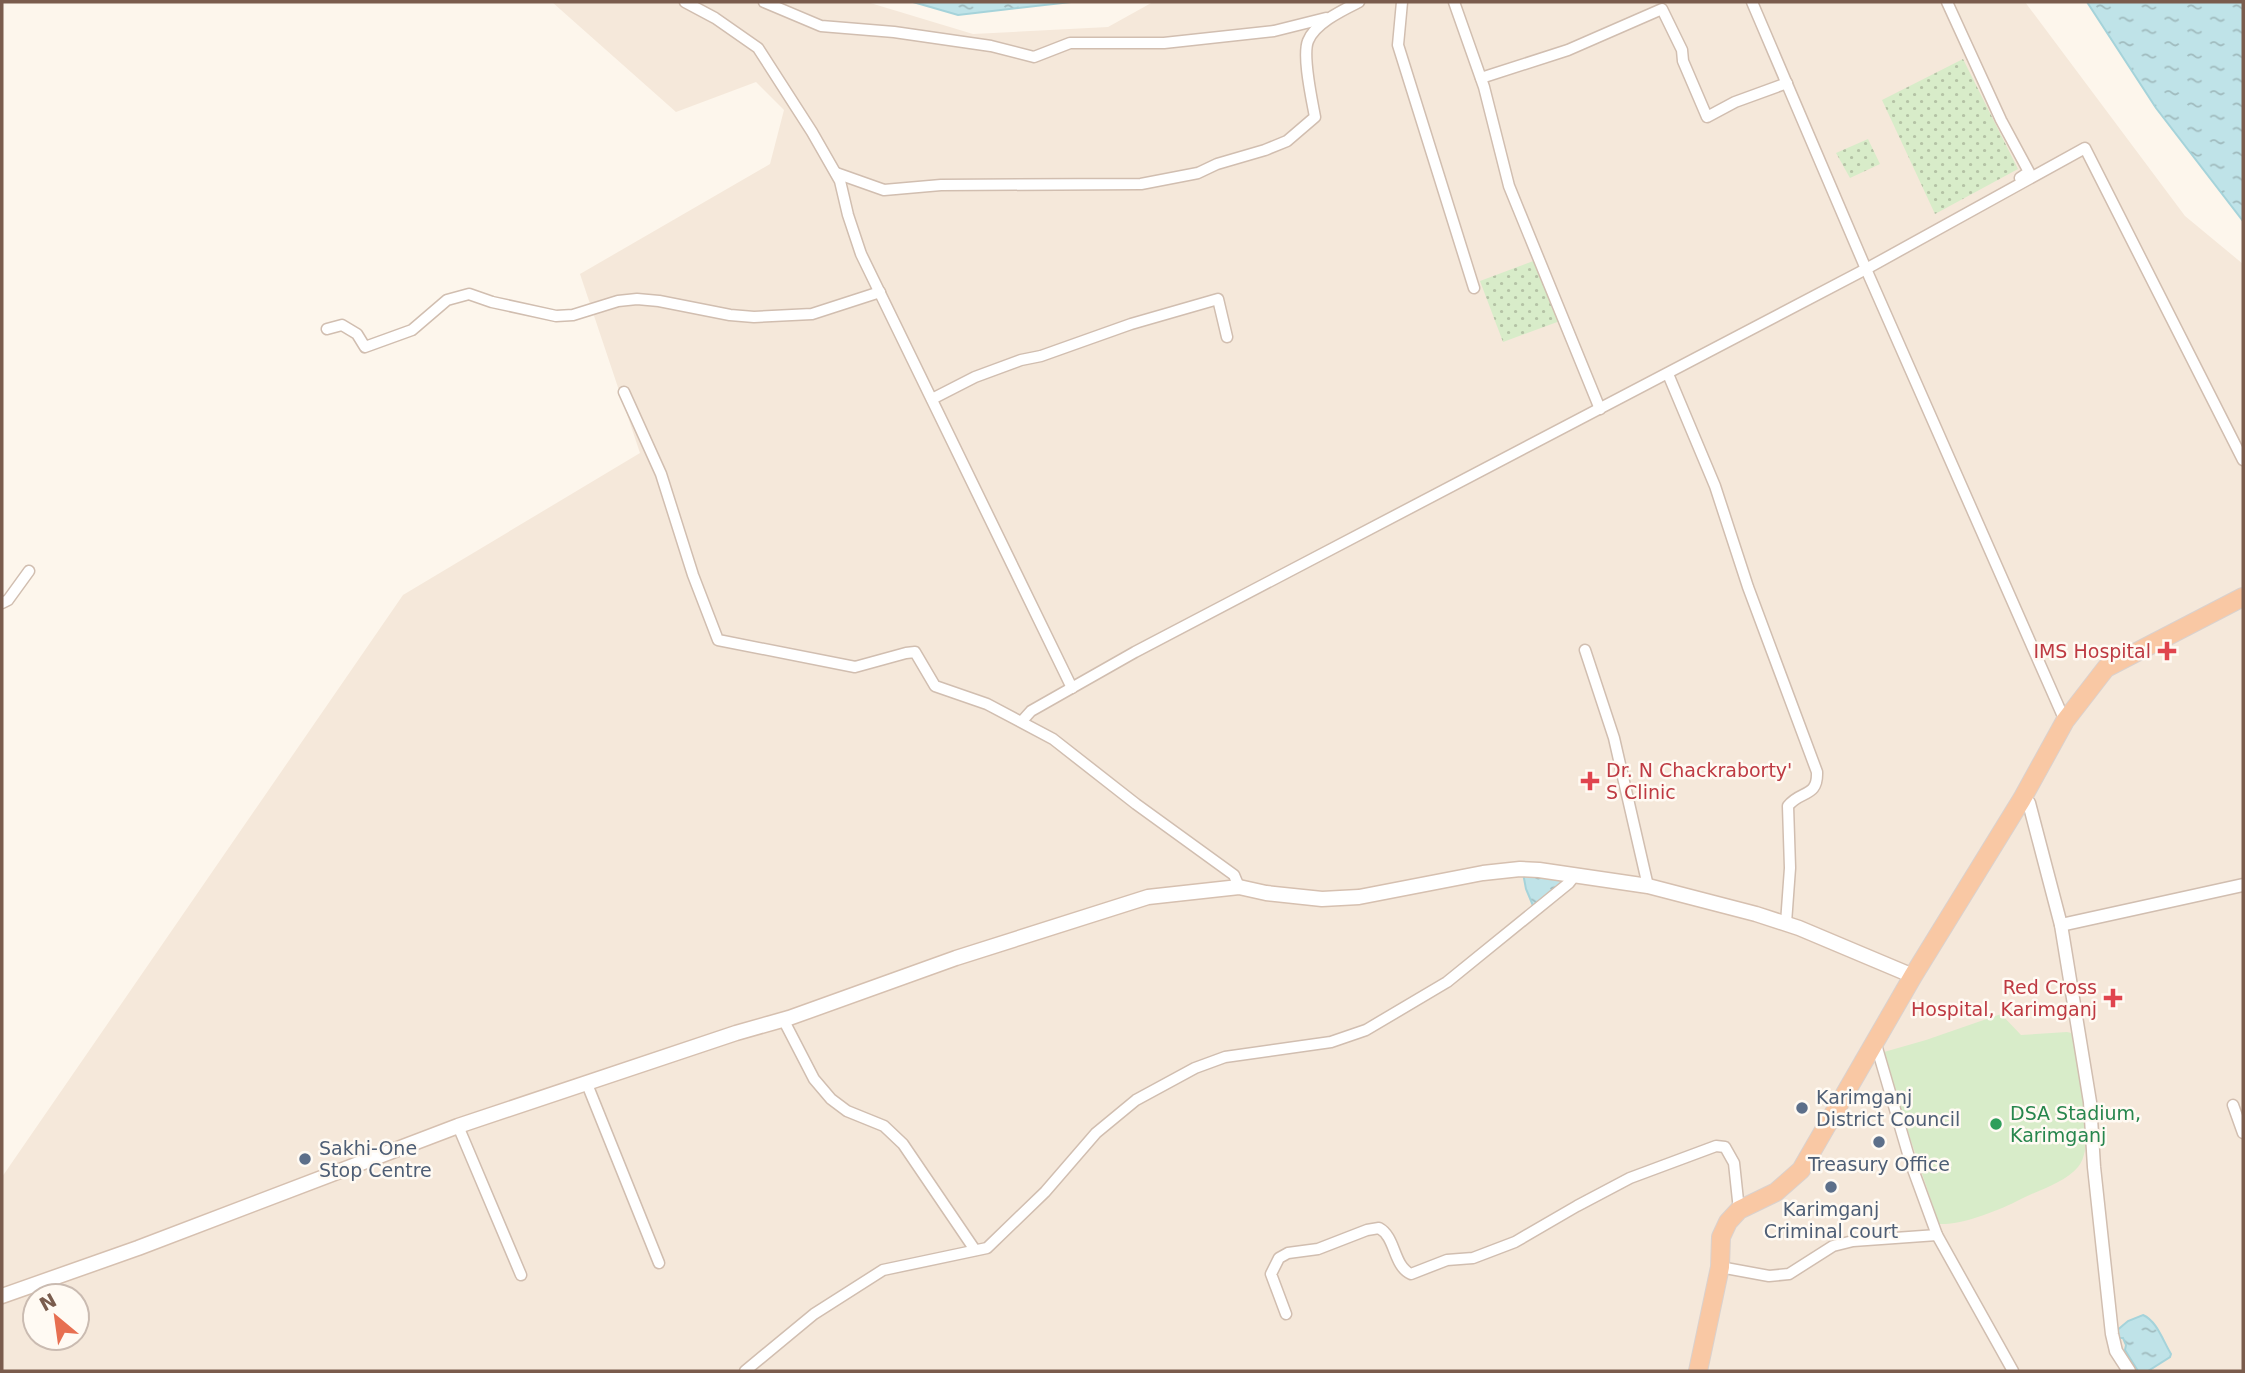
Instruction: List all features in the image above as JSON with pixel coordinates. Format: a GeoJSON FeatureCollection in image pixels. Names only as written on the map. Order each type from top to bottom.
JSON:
{"type":"FeatureCollection","features":[{"type":"Feature","properties":{"kind":"highway"},"geometry":{"type":"LineString","coordinates":[[1698,1371],[1720,1267],[1721,1237],[1728,1222],[1739,1210],[1776,1192],[1801,1170],[1913,976],[2022,799],[2064,721],[2106,668],[2243,597]]}},
{"type":"Feature","properties":{"kind":"main road"},"geometry":{"type":"LineString","coordinates":[[2,1296],[458,1126],[783,1019],[956,958],[1148,897],[1239,887],[1322,899],[1359,897],[1520,869],[1576,874],[1648,886],[1786,923],[1913,976]]}},
{"type":"Feature","properties":{"kind":"street"},"geometry":{"type":"LineString","coordinates":[[685,2],[715,18],[758,48],[841,181],[848,215],[861,254],[1072,688]]}},
{"type":"Feature","properties":{"kind":"street"},"geometry":{"type":"LineString","coordinates":[[764,2],[821,26],[894,32],[991,47],[1034,57],[1070,43],[1164,43],[1275,31],[1328,18],[1359,2]]}},
{"type":"Feature","properties":{"kind":"street"},"geometry":{"type":"LineString","coordinates":[[1402,2],[1398,45],[1475,288]]}},
{"type":"Feature","properties":{"kind":"street"},"geometry":{"type":"LineString","coordinates":[[1454,2],[1481,78],[1509,186],[1600,409]]}},
{"type":"Feature","properties":{"kind":"street"},"geometry":{"type":"LineString","coordinates":[[1752,2],[2064,721]]}},
{"type":"Feature","properties":{"kind":"street"},"geometry":{"type":"LineString","coordinates":[[1866,269],[1979,206],[2029,172],[2001,120],[1947,2]]}},
{"type":"Feature","properties":{"kind":"street"},"geometry":{"type":"LineString","coordinates":[[1481,78],[1557,54],[1660,6],[1682,50],[1683,61],[1707,117],[1735,102],[1787,83]]}},
{"type":"Feature","properties":{"kind":"street"},"geometry":{"type":"LineString","coordinates":[[836,173],[884,190],[941,185],[1141,184],[1198,173],[1287,141],[1315,117],[1307,74],[1308,41],[1328,18]]}},
{"type":"Feature","properties":{"kind":"street"},"geometry":{"type":"LineString","coordinates":[[1022,721],[1031,711],[1072,688],[1374,526],[1866,269],[2085,148],[2243,460]]}},
{"type":"Feature","properties":{"kind":"street"},"geometry":{"type":"LineString","coordinates":[[327,330],[342,325],[357,334],[365,347],[412,330],[447,300],[469,294],[492,302],[556,316],[573,315],[618,301],[637,299],[659,300],[754,317],[812,314],[880,292]]}},
{"type":"Feature","properties":{"kind":"street"},"geometry":{"type":"LineString","coordinates":[[932,399],[975,377],[1021,360],[1218,299],[1227,337]]}},
{"type":"Feature","properties":{"kind":"street"},"geometry":{"type":"LineString","coordinates":[[1668,374],[1716,486],[1748,587],[1817,772],[1817,783],[1812,790],[1793,800],[1788,806],[1790,868],[1786,923]]}},
{"type":"Feature","properties":{"kind":"street"},"geometry":{"type":"LineString","coordinates":[[624,392],[662,474],[693,575],[718,640],[855,667],[915,652],[935,686],[987,704],[1053,739],[1234,875],[1239,887]]}},
{"type":"Feature","properties":{"kind":"street"},"geometry":{"type":"LineString","coordinates":[[2,603],[8,600],[29,571]]}},
{"type":"Feature","properties":{"kind":"street"},"geometry":{"type":"LineString","coordinates":[[1585,650],[1614,738],[1648,886]]}},
{"type":"Feature","properties":{"kind":"street"},"geometry":{"type":"LineString","coordinates":[[2022,799],[2029,803],[2061,925],[2090,1102],[2094,1167],[2112,1334],[2116,1351],[2129,1371]]}},
{"type":"Feature","properties":{"kind":"street"},"geometry":{"type":"LineString","coordinates":[[745,1371],[814,1314],[883,1270],[987,1248],[1045,1192],[1096,1133],[1136,1100],[1195,1068],[1226,1057],[1331,1042],[1366,1030],[1447,982],[1569,883],[1576,874]]}},
{"type":"Feature","properties":{"kind":"street"},"geometry":{"type":"LineString","coordinates":[[2061,925],[2243,885]]}},
{"type":"Feature","properties":{"kind":"street"},"geometry":{"type":"LineString","coordinates":[[783,1019],[814,1079],[831,1099],[847,1111],[884,1126],[903,1144],[975,1250]]}},
{"type":"Feature","properties":{"kind":"street"},"geometry":{"type":"LineString","coordinates":[[1875,1041],[1911,1164],[1937,1235],[2014,1371]]}},
{"type":"Feature","properties":{"kind":"street"},"geometry":{"type":"LineString","coordinates":[[587,1084],[659,1262]]}},
{"type":"Feature","properties":{"kind":"street"},"geometry":{"type":"LineString","coordinates":[[2234,1105],[2243,1133]]}},
{"type":"Feature","properties":{"kind":"street"},"geometry":{"type":"LineString","coordinates":[[458,1126],[521,1275]]}},
{"type":"Feature","properties":{"kind":"street"},"geometry":{"type":"LineString","coordinates":[[1286,1314],[1271,1274],[1279,1258],[1289,1254],[1318,1249],[1379,1228],[1386,1234],[1404,1271],[1411,1274],[1447,1260],[1473,1258],[1515,1242],[1630,1178],[1716,1146],[1725,1147],[1734,1163],[1739,1210]]}},
{"type":"Feature","properties":{"kind":"street"},"geometry":{"type":"LineString","coordinates":[[1720,1267],[1769,1276],[1789,1275],[1833,1246],[1843,1243],[1937,1235]]}},
{"type":"Feature","properties":{"kind":"shaded area"},"geometry":{"type":"Polygon","coordinates":[[[552,2],[867,2],[973,34],[1108,27],[1153,2],[2025,2],[2185,216],[2243,264],[2243,1371],[2,1371],[2,1177],[403,595],[640,453],[580,274],[770,164],[784,110],[756,82],[676,112],[552,2]]]}},
{"type":"Feature","properties":{"kind":"green space"},"geometry":{"type":"Polygon","coordinates":[[[1963,59],[2018,169],[1935,214],[1882,100],[1963,59]]]}},
{"type":"Feature","properties":{"kind":"green space"},"geometry":{"type":"Polygon","coordinates":[[[1868,139],[1880,164],[1850,178],[1836,153],[1868,139]]]}},
{"type":"Feature","properties":{"kind":"green space"},"geometry":{"type":"Polygon","coordinates":[[[1536,260],[1560,321],[1503,342],[1480,281],[1536,260]]]}},
{"type":"Feature","properties":{"kind":"green space","name":"DSA Stadium, Karimganj"},"geometry":{"type":"Polygon","coordinates":[[[2001,1014],[2021,1035],[2067,1032],[2076,1034],[2087,1123],[2083,1156],[2073,1172],[2052,1185],[1981,1216],[1939,1224],[1884,1052],[2001,1014]]]}},
{"type":"Feature","properties":{"kind":"water"},"geometry":{"type":"Polygon","coordinates":[[[913,2],[1071,2],[958,15],[913,2]]]}},
{"type":"Feature","properties":{"kind":"water"},"geometry":{"type":"Polygon","coordinates":[[[2087,2],[2243,2],[2243,221],[2156,108],[2087,2]]]}},
{"type":"Feature","properties":{"kind":"water"},"geometry":{"type":"Polygon","coordinates":[[[1523,873],[1570,877],[1534,908],[1523,873]]]}},
{"type":"Feature","properties":{"kind":"water"},"geometry":{"type":"Polygon","coordinates":[[[2143,1315],[2156,1327],[2171,1354],[2148,1371],[2138,1371],[2125,1350],[2123,1338],[2118,1338],[2115,1332],[2128,1321],[2143,1315]]]}},
{"type":"Feature","properties":{"kind":"place","name":"IMS Hospital"},"geometry":{"type":"Point","coordinates":[2167,651]}},
{"type":"Feature","properties":{"kind":"place","name":"Dr. N Chackraborty' S Clinic"},"geometry":{"type":"Point","coordinates":[1590,781]}},
{"type":"Feature","properties":{"kind":"place","name":"Red Cross Hospital, Karimganj"},"geometry":{"type":"Point","coordinates":[2113,998]}},
{"type":"Feature","properties":{"kind":"place","name":"Karimganj District Council"},"geometry":{"type":"Point","coordinates":[1802,1108]}},
{"type":"Feature","properties":{"kind":"place","name":"DSA Stadium, Karimganj"},"geometry":{"type":"Point","coordinates":[1996,1124]}},
{"type":"Feature","properties":{"kind":"place","name":"Treasury Office"},"geometry":{"type":"Point","coordinates":[1879,1142]}},
{"type":"Feature","properties":{"kind":"place","name":"Sakhi-One Stop Centre"},"geometry":{"type":"Point","coordinates":[305,1159]}},
{"type":"Feature","properties":{"kind":"place","name":"Karimganj Criminal court"},"geometry":{"type":"Point","coordinates":[1831,1187]}}]}
